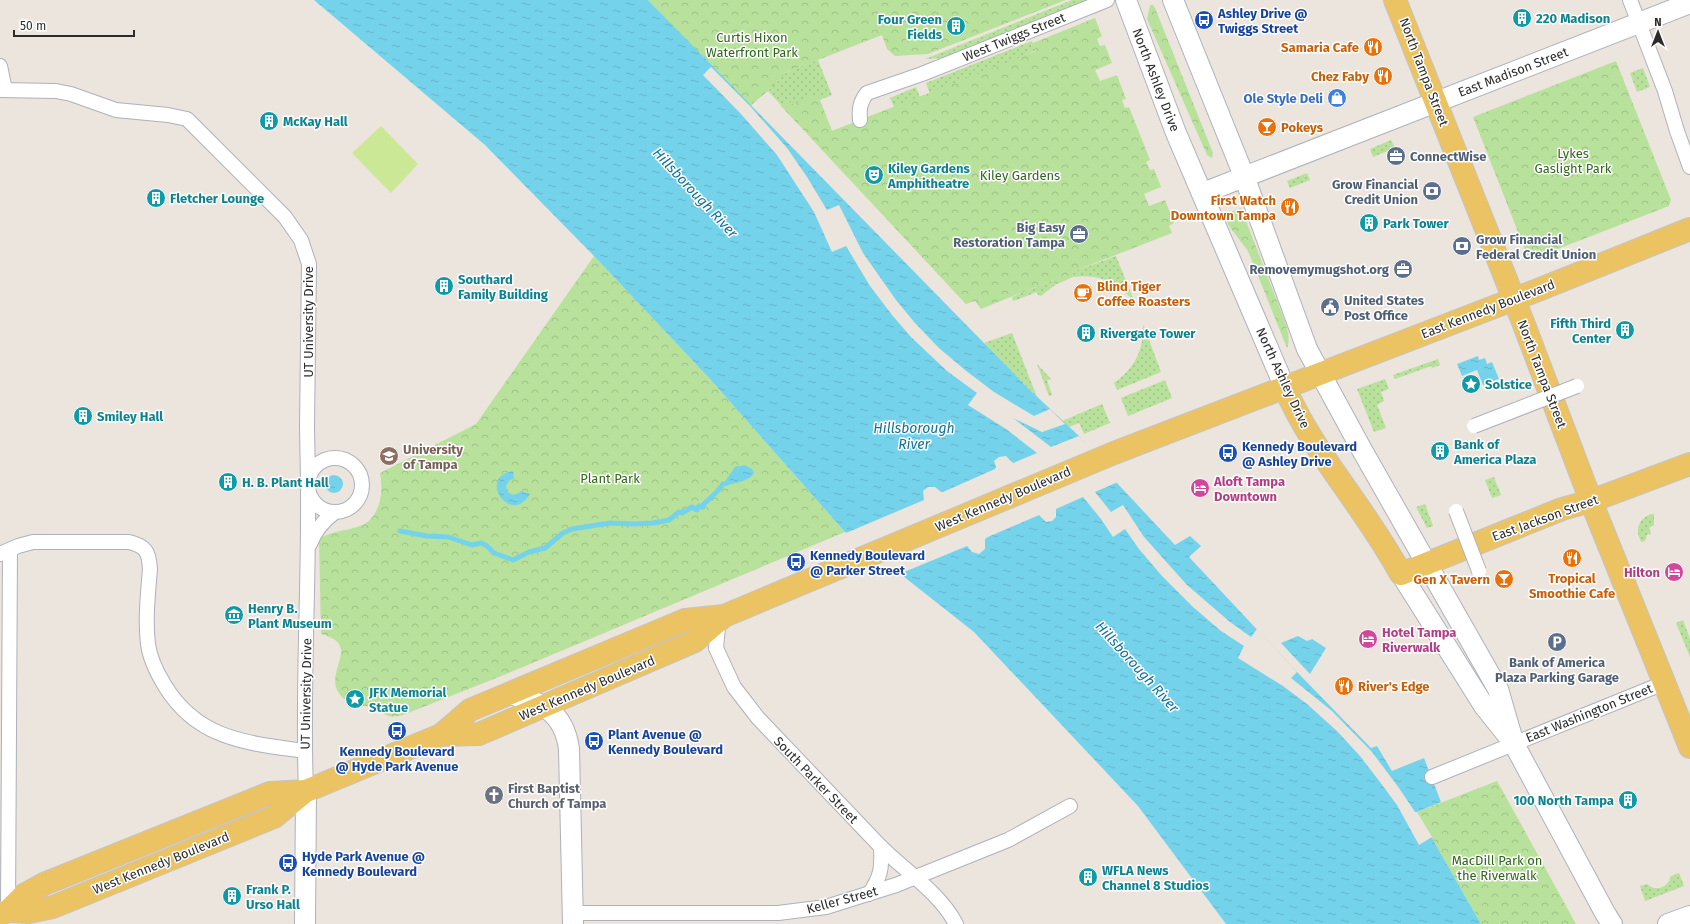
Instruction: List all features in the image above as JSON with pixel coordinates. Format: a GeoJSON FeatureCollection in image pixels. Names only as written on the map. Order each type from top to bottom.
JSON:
{"type":"FeatureCollection","features":[{"type":"Feature","properties":{"kind":"main road","name":"North Ashley Drive"},"geometry":{"type":"LineString","coordinates":[[1126,0],[1176,133],[1203,193],[1295,411],[1316,446],[1372,527],[1484,706],[1514,744]]}},
{"type":"Feature","properties":{"kind":"main road"},"geometry":{"type":"LineString","coordinates":[[1173,0],[1244,176],[1307,349],[1362,450],[1498,689],[1514,744],[1612,924]]}},
{"type":"Feature","properties":{"kind":"main road","name":"North Tampa Street"},"geometry":{"type":"LineString","coordinates":[[1396,0],[1591,501],[1690,747]]}},
{"type":"Feature","properties":{"kind":"main road","name":"East Madison Street"},"geometry":{"type":"LineString","coordinates":[[1203,193],[1690,3]]}},
{"type":"Feature","properties":{"kind":"main road","name":"East Kennedy Boulevard"},"geometry":{"type":"LineString","coordinates":[[1285,388],[1690,229]]}},
{"type":"Feature","properties":{"kind":"main road","name":"West Kennedy Boulevard"},"geometry":{"type":"LineString","coordinates":[[4,913],[29,912],[53,907],[274,817],[306,791],[441,735],[470,710],[684,620],[724,616],[1114,453],[1285,388]]}},
{"type":"Feature","properties":{"kind":"main road","name":"East Jackson Street"},"geometry":{"type":"LineString","coordinates":[[1401,574],[1562,509],[1591,501],[1690,464]]}},
{"type":"Feature","properties":{"kind":"main road","name":"West Kennedy Boulevard"},"geometry":{"type":"LineString","coordinates":[[441,735],[479,734],[695,641],[724,616]]}},
{"type":"Feature","properties":{"kind":"main road"},"geometry":{"type":"LineString","coordinates":[[509,694],[528,698],[544,706],[557,717],[567,736],[573,918]]}},
{"type":"Feature","properties":{"kind":"main road"},"geometry":{"type":"LineString","coordinates":[[305,924],[306,791]]}},
{"type":"Feature","properties":{"kind":"main road"},"geometry":{"type":"LineString","coordinates":[[1668,924],[1690,916]]}},
{"type":"Feature","properties":{"kind":"street","name":"West Twiggs Street"},"geometry":{"type":"LineString","coordinates":[[860,120],[859,111],[861,100],[868,93],[922,74],[1107,0]]}},
{"type":"Feature","properties":{"kind":"street"},"geometry":{"type":"LineString","coordinates":[[1630,0],[1669,101],[1675,126],[1690,168]]}},
{"type":"Feature","properties":{"kind":"street"},"geometry":{"type":"LineString","coordinates":[[0,66],[2,90]]}},
{"type":"Feature","properties":{"kind":"street","name":"UT University Drive"},"geometry":{"type":"LineString","coordinates":[[2,90],[56,91],[71,94],[116,110],[168,115],[186,119],[285,217],[301,240],[309,264],[307,426],[309,548],[305,751],[306,791]]}},
{"type":"Feature","properties":{"kind":"street"},"geometry":{"type":"LineString","coordinates":[[1474,426],[1577,386]]}},
{"type":"Feature","properties":{"kind":"street","name":"UT University Drive"},"geometry":{"type":"LineString","coordinates":[[307,426],[315,445],[328,458]]}},
{"type":"Feature","properties":{"kind":"street","name":"UT University Drive"},"geometry":{"type":"LineString","coordinates":[[308,487],[309,474],[314,467],[328,458],[345,458],[359,471],[362,480],[362,490],[356,502],[345,510],[335,512],[326,519],[318,528],[309,548]]}},
{"type":"Feature","properties":{"kind":"street"},"geometry":{"type":"LineString","coordinates":[[308,487],[311,499],[318,506],[326,511],[335,512]]}},
{"type":"Feature","properties":{"kind":"street"},"geometry":{"type":"LineString","coordinates":[[1456,511],[1479,571]]}},
{"type":"Feature","properties":{"kind":"street"},"geometry":{"type":"LineString","coordinates":[[4,913],[5,553],[18,546],[33,542],[129,542],[142,546],[146,551],[150,569],[147,614],[148,647],[152,663],[170,694],[180,707],[205,726],[233,739],[254,744],[305,751]]}},
{"type":"Feature","properties":{"kind":"street","name":"South Parker Street"},"geometry":{"type":"LineString","coordinates":[[724,616],[718,627],[716,648],[731,681],[744,701],[758,718],[881,847],[936,896],[956,924]]}},
{"type":"Feature","properties":{"kind":"street","name":"East Washington Street"},"geometry":{"type":"LineString","coordinates":[[1432,777],[1664,683]]}},
{"type":"Feature","properties":{"kind":"street","name":"Keller Street"},"geometry":{"type":"LineString","coordinates":[[573,918],[778,913],[826,907],[914,878],[1008,840],[1070,806]]}},
{"type":"Feature","properties":{"kind":"street"},"geometry":{"type":"LineString","coordinates":[[869,894],[877,882],[881,871],[881,847]]}},
{"type":"Feature","properties":{"kind":"green space","name":"Curtis Hixon Waterfront Park"},"geometry":{"type":"Polygon","coordinates":[[[648,0],[1066,0],[928,54],[895,56],[887,49],[882,35],[787,72],[750,106],[648,0]]]}},
{"type":"Feature","properties":{"kind":"green space"},"geometry":{"type":"Polygon","coordinates":[[[1072,0],[1088,0],[944,58],[925,59],[1072,0]]]}},
{"type":"Feature","properties":{"kind":"green space"},"geometry":{"type":"Polygon","coordinates":[[[1150,5],[1153,5],[1155,8],[1213,153],[1212,158],[1207,155],[1147,19],[1150,5]]]}},
{"type":"Feature","properties":{"kind":"green space","name":"Kiley Gardens"},"geometry":{"type":"Polygon","coordinates":[[[1095,18],[1102,36],[1097,39],[1100,46],[1105,45],[1112,63],[1095,70],[1100,81],[1117,75],[1126,99],[1122,100],[1125,108],[1129,107],[1150,160],[1146,162],[1150,170],[1154,169],[1161,187],[1144,194],[1149,206],[1165,200],[1174,223],[1169,226],[1172,233],[1072,272],[1073,277],[1055,285],[1053,280],[981,309],[975,301],[966,304],[780,105],[789,101],[792,104],[817,94],[832,131],[1036,51],[1033,43],[1095,18]]]}},
{"type":"Feature","properties":{"kind":"green space"},"geometry":{"type":"Polygon","coordinates":[[[1032,41],[1036,50],[933,102],[926,83],[1032,41]]]}},
{"type":"Feature","properties":{"kind":"green space"},"geometry":{"type":"Polygon","coordinates":[[[818,60],[832,95],[820,100],[832,131],[894,107],[890,98],[916,87],[923,105],[966,304],[768,91],[787,72],[818,60]]]}},
{"type":"Feature","properties":{"kind":"green space","name":"Lykes Gaslight Park"},"geometry":{"type":"Polygon","coordinates":[[[1616,61],[1671,200],[1669,206],[1529,260],[1473,117],[1616,61]]]}},
{"type":"Feature","properties":{"kind":"green space"},"geometry":{"type":"Polygon","coordinates":[[[1643,68],[1650,87],[1637,92],[1630,73],[1643,68]]]}},
{"type":"Feature","properties":{"kind":"green space"},"geometry":{"type":"Polygon","coordinates":[[[381,126],[418,164],[391,193],[352,153],[381,126]]]}},
{"type":"Feature","properties":{"kind":"green space"},"geometry":{"type":"Polygon","coordinates":[[[1391,140],[1395,148],[1373,157],[1370,149],[1391,140]]]}},
{"type":"Feature","properties":{"kind":"green space"},"geometry":{"type":"Polygon","coordinates":[[[1307,173],[1310,180],[1290,188],[1287,181],[1307,173]]]}},
{"type":"Feature","properties":{"kind":"green space"},"geometry":{"type":"Polygon","coordinates":[[[1241,208],[1285,322],[1289,337],[1287,348],[1248,251],[1229,226],[1224,215],[1241,208]]]}},
{"type":"Feature","properties":{"kind":"green space","name":"Plant Park"},"geometry":{"type":"Polygon","coordinates":[[[594,256],[710,379],[845,532],[511,672],[403,715],[388,716],[368,706],[350,703],[338,692],[335,682],[341,654],[340,646],[334,639],[321,634],[319,539],[333,533],[365,524],[371,519],[379,505],[381,497],[380,473],[476,424],[594,256]]]}},
{"type":"Feature","properties":{"kind":"green space"},"geometry":{"type":"Polygon","coordinates":[[[1116,256],[1135,303],[1123,290],[1108,281],[1092,277],[1073,277],[1072,272],[1116,256]]]}},
{"type":"Feature","properties":{"kind":"green space"},"geometry":{"type":"Polygon","coordinates":[[[1053,280],[1055,285],[1041,296],[1038,295],[1037,292],[1013,301],[1012,297],[1053,280]]]}},
{"type":"Feature","properties":{"kind":"green space"},"geometry":{"type":"Polygon","coordinates":[[[1143,324],[1161,372],[1117,390],[1114,383],[1128,371],[1137,358],[1142,342],[1143,324]]]}},
{"type":"Feature","properties":{"kind":"green space"},"geometry":{"type":"Polygon","coordinates":[[[1012,333],[1037,397],[984,343],[1012,333]]]}},
{"type":"Feature","properties":{"kind":"green space"},"geometry":{"type":"Polygon","coordinates":[[[1438,359],[1440,365],[1432,368],[1431,366],[1395,379],[1393,375],[1438,359]]]}},
{"type":"Feature","properties":{"kind":"green space"},"geometry":{"type":"Polygon","coordinates":[[[1037,364],[1051,379],[1047,380],[1052,395],[1049,396],[1037,364]]]}},
{"type":"Feature","properties":{"kind":"green space"},"geometry":{"type":"Polygon","coordinates":[[[1385,379],[1389,389],[1381,392],[1384,401],[1377,405],[1386,428],[1374,432],[1357,389],[1385,379]]]}},
{"type":"Feature","properties":{"kind":"green space"},"geometry":{"type":"Polygon","coordinates":[[[1165,380],[1172,398],[1128,416],[1121,398],[1165,380]]]}},
{"type":"Feature","properties":{"kind":"green space"},"geometry":{"type":"Polygon","coordinates":[[[1102,404],[1110,423],[1084,434],[1079,423],[1069,427],[1062,421],[1102,404]]]}},
{"type":"Feature","properties":{"kind":"green space"},"geometry":{"type":"Polygon","coordinates":[[[1494,477],[1501,495],[1492,498],[1485,480],[1494,477]]]}},
{"type":"Feature","properties":{"kind":"green space"},"geometry":{"type":"Polygon","coordinates":[[[1425,504],[1433,526],[1427,528],[1416,507],[1425,504]]]}},
{"type":"Feature","properties":{"kind":"green space"},"geometry":{"type":"Polygon","coordinates":[[[1654,514],[1654,525],[1649,528],[1651,534],[1647,535],[1645,541],[1642,542],[1638,533],[1639,524],[1645,517],[1654,514]]]}},
{"type":"Feature","properties":{"kind":"green space"},"geometry":{"type":"Polygon","coordinates":[[[1683,620],[1690,639],[1690,657],[1676,623],[1683,620]]]}},
{"type":"Feature","properties":{"kind":"green space","name":"MacDill Park on the Riverwalk"},"geometry":{"type":"Polygon","coordinates":[[[1497,781],[1576,924],[1481,924],[1417,812],[1497,781]]]}},
{"type":"Feature","properties":{"kind":"green space"},"geometry":{"type":"Polygon","coordinates":[[[1679,873],[1684,886],[1645,901],[1640,886],[1647,884],[1654,888],[1661,888],[1667,883],[1671,876],[1679,873]]]}},
{"type":"Feature","properties":{"kind":"water","name":"Hillsborough River"},"geometry":{"type":"Polygon","coordinates":[[[314,0],[648,0],[1030,390],[1079,436],[1117,483],[1175,545],[1190,536],[1201,546],[1189,557],[1371,748],[1377,746],[1392,771],[1424,758],[1441,802],[1417,812],[1481,924],[1226,924],[1138,806],[974,632],[851,535],[845,532],[710,379],[594,256],[485,145],[314,0]]]}},
{"type":"Feature","properties":{"kind":"water"},"geometry":{"type":"Polygon","coordinates":[[[1478,356],[1479,360],[1485,358],[1487,364],[1492,362],[1499,379],[1483,385],[1477,370],[1462,376],[1457,364],[1478,356]]]}},
{"type":"Feature","properties":{"kind":"water"},"geometry":{"type":"Polygon","coordinates":[[[745,465],[752,469],[754,473],[752,476],[745,480],[726,486],[723,484],[735,467],[745,465]]]}},
{"type":"Feature","properties":{"kind":"water"},"geometry":{"type":"Polygon","coordinates":[[[513,471],[514,479],[510,480],[506,485],[507,492],[513,495],[521,491],[530,494],[522,503],[514,505],[507,503],[500,497],[497,490],[497,482],[502,475],[513,471]]]}},
{"type":"Feature","properties":{"kind":"water"},"geometry":{"type":"Polygon","coordinates":[[[330,475],[338,475],[343,480],[341,491],[338,493],[330,493],[325,488],[325,480],[330,475]]]}},
{"type":"Feature","properties":{"kind":"water"},"geometry":{"type":"Polygon","coordinates":[[[1298,636],[1307,641],[1312,639],[1326,648],[1310,674],[1281,643],[1298,636]]]}},
{"type":"Feature","properties":{"kind":"pier"},"geometry":{"type":"Polygon","coordinates":[[[711,67],[750,106],[787,148],[827,210],[839,205],[863,253],[896,300],[915,323],[939,348],[994,392],[1034,416],[1050,409],[1065,424],[1042,432],[1013,418],[1051,447],[1079,436],[1085,443],[1087,443],[1118,482],[1095,492],[1111,512],[1123,505],[1144,537],[1187,585],[1230,622],[1251,637],[1257,629],[1297,672],[1291,678],[1332,711],[1372,752],[1415,812],[1417,812],[1432,837],[1419,845],[1397,805],[1360,756],[1337,731],[1307,704],[1283,686],[1238,658],[1244,646],[1221,631],[1193,607],[1162,576],[1139,549],[1125,529],[1113,537],[1083,497],[1056,509],[1056,517],[1052,521],[1046,522],[1039,515],[988,537],[985,539],[985,549],[979,554],[972,552],[967,546],[897,575],[846,533],[924,500],[923,491],[928,487],[935,487],[943,492],[995,469],[996,467],[994,461],[999,457],[1006,456],[1013,463],[1037,453],[1006,429],[968,405],[977,393],[947,371],[911,337],[870,286],[846,246],[832,252],[814,212],[777,155],[741,114],[703,75],[711,67]]]}},
{"type":"Feature","properties":{"kind":"waterway"},"geometry":{"type":"LineString","coordinates":[[400,531],[427,536],[448,537],[472,545],[481,543],[487,546],[494,553],[513,560],[529,552],[545,548],[563,533],[572,529],[610,523],[653,523],[669,520],[679,512],[682,513],[692,507],[697,510],[699,506],[703,507],[703,505],[723,484]]}},
{"type":"Feature","properties":{"kind":"place","name":"220 Madison"},"geometry":{"type":"Point","coordinates":[1522,18]}},
{"type":"Feature","properties":{"kind":"place","name":"Ashley Drive @ Twiggs Street"},"geometry":{"type":"Point","coordinates":[1204,20]}},
{"type":"Feature","properties":{"kind":"place","name":"Four Green Fields"},"geometry":{"type":"Point","coordinates":[956,26]}},
{"type":"Feature","properties":{"kind":"place","name":"Samaria Cafe"},"geometry":{"type":"Point","coordinates":[1373,47]}},
{"type":"Feature","properties":{"kind":"place","name":"Chez Faby"},"geometry":{"type":"Point","coordinates":[1383,76]}},
{"type":"Feature","properties":{"kind":"place","name":"Ole Style Deli"},"geometry":{"type":"Point","coordinates":[1337,98]}},
{"type":"Feature","properties":{"kind":"place","name":"McKay Hall"},"geometry":{"type":"Point","coordinates":[269,121]}},
{"type":"Feature","properties":{"kind":"place","name":"Pokeys"},"geometry":{"type":"Point","coordinates":[1267,127]}},
{"type":"Feature","properties":{"kind":"place","name":"ConnectWise"},"geometry":{"type":"Point","coordinates":[1396,156]}},
{"type":"Feature","properties":{"kind":"place","name":"Kiley Gardens Amphitheatre"},"geometry":{"type":"Point","coordinates":[874,175]}},
{"type":"Feature","properties":{"kind":"place","name":"Grow Financial Credit Union"},"geometry":{"type":"Point","coordinates":[1432,191]}},
{"type":"Feature","properties":{"kind":"place","name":"Fletcher Lounge"},"geometry":{"type":"Point","coordinates":[156,198]}},
{"type":"Feature","properties":{"kind":"place","name":"First Watch Downtown Tampa"},"geometry":{"type":"Point","coordinates":[1290,207]}},
{"type":"Feature","properties":{"kind":"place","name":"Park Tower"},"geometry":{"type":"Point","coordinates":[1369,223]}},
{"type":"Feature","properties":{"kind":"place","name":"Big Easy Restoration Tampa"},"geometry":{"type":"Point","coordinates":[1079,234]}},
{"type":"Feature","properties":{"kind":"place","name":"Grow Financial Federal Credit Union"},"geometry":{"type":"Point","coordinates":[1462,246]}},
{"type":"Feature","properties":{"kind":"place","name":"Removemymugshot.org"},"geometry":{"type":"Point","coordinates":[1403,269]}},
{"type":"Feature","properties":{"kind":"place","name":"Southard Family Building"},"geometry":{"type":"Point","coordinates":[444,286]}},
{"type":"Feature","properties":{"kind":"place","name":"Blind Tiger Coffee Roasters"},"geometry":{"type":"Point","coordinates":[1083,293]}},
{"type":"Feature","properties":{"kind":"place","name":"United States Post Office"},"geometry":{"type":"Point","coordinates":[1330,307]}},
{"type":"Feature","properties":{"kind":"place","name":"Fifth Third Center"},"geometry":{"type":"Point","coordinates":[1625,330]}},
{"type":"Feature","properties":{"kind":"place","name":"Rivergate Tower"},"geometry":{"type":"Point","coordinates":[1086,333]}},
{"type":"Feature","properties":{"kind":"place","name":"Solstice"},"geometry":{"type":"Point","coordinates":[1471,384]}},
{"type":"Feature","properties":{"kind":"place","name":"Smiley Hall"},"geometry":{"type":"Point","coordinates":[83,416]}},
{"type":"Feature","properties":{"kind":"place","name":"Bank of America Plaza"},"geometry":{"type":"Point","coordinates":[1440,451]}},
{"type":"Feature","properties":{"kind":"place","name":"Kennedy Boulevard @ Ashley Drive"},"geometry":{"type":"Point","coordinates":[1228,453]}},
{"type":"Feature","properties":{"kind":"place","name":"University of Tampa"},"geometry":{"type":"Point","coordinates":[389,456]}},
{"type":"Feature","properties":{"kind":"place","name":"H. B. Plant Hall"},"geometry":{"type":"Point","coordinates":[228,482]}},
{"type":"Feature","properties":{"kind":"place","name":"Aloft Tampa Downtown"},"geometry":{"type":"Point","coordinates":[1200,488]}},
{"type":"Feature","properties":{"kind":"place","name":"Tropical Smoothie Cafe"},"geometry":{"type":"Point","coordinates":[1572,558]}},
{"type":"Feature","properties":{"kind":"place","name":"Kennedy Boulevard @ Parker Street"},"geometry":{"type":"Point","coordinates":[796,562]}},
{"type":"Feature","properties":{"kind":"place","name":"Hilton"},"geometry":{"type":"Point","coordinates":[1674,572]}},
{"type":"Feature","properties":{"kind":"place","name":"Gen X Tavern"},"geometry":{"type":"Point","coordinates":[1504,579]}},
{"type":"Feature","properties":{"kind":"place","name":"Henry B. Plant Museum"},"geometry":{"type":"Point","coordinates":[234,615]}},
{"type":"Feature","properties":{"kind":"place","name":"Hotel Tampa Riverwalk"},"geometry":{"type":"Point","coordinates":[1368,639]}},
{"type":"Feature","properties":{"kind":"place","name":"Bank of America Plaza Parking Garage"},"geometry":{"type":"Point","coordinates":[1557,642]}},
{"type":"Feature","properties":{"kind":"place","name":"River's Edge"},"geometry":{"type":"Point","coordinates":[1344,686]}},
{"type":"Feature","properties":{"kind":"place","name":"JFK Memorial Statue"},"geometry":{"type":"Point","coordinates":[355,699]}},
{"type":"Feature","properties":{"kind":"place","name":"Kennedy Boulevard @ Hyde Park Avenue"},"geometry":{"type":"Point","coordinates":[397,731]}},
{"type":"Feature","properties":{"kind":"place","name":"Plant Avenue @ Kennedy Boulevard"},"geometry":{"type":"Point","coordinates":[594,741]}},
{"type":"Feature","properties":{"kind":"place","name":"First Baptist Church of Tampa"},"geometry":{"type":"Point","coordinates":[494,795]}},
{"type":"Feature","properties":{"kind":"place","name":"100 North Tampa"},"geometry":{"type":"Point","coordinates":[1628,800]}},
{"type":"Feature","properties":{"kind":"place","name":"Hyde Park Avenue @ Kennedy Boulevard"},"geometry":{"type":"Point","coordinates":[288,863]}},
{"type":"Feature","properties":{"kind":"place","name":"WFLA News Channel 8 Studios"},"geometry":{"type":"Point","coordinates":[1088,877]}},
{"type":"Feature","properties":{"kind":"place","name":"Frank P. Urso Hall"},"geometry":{"type":"Point","coordinates":[232,896]}}]}
